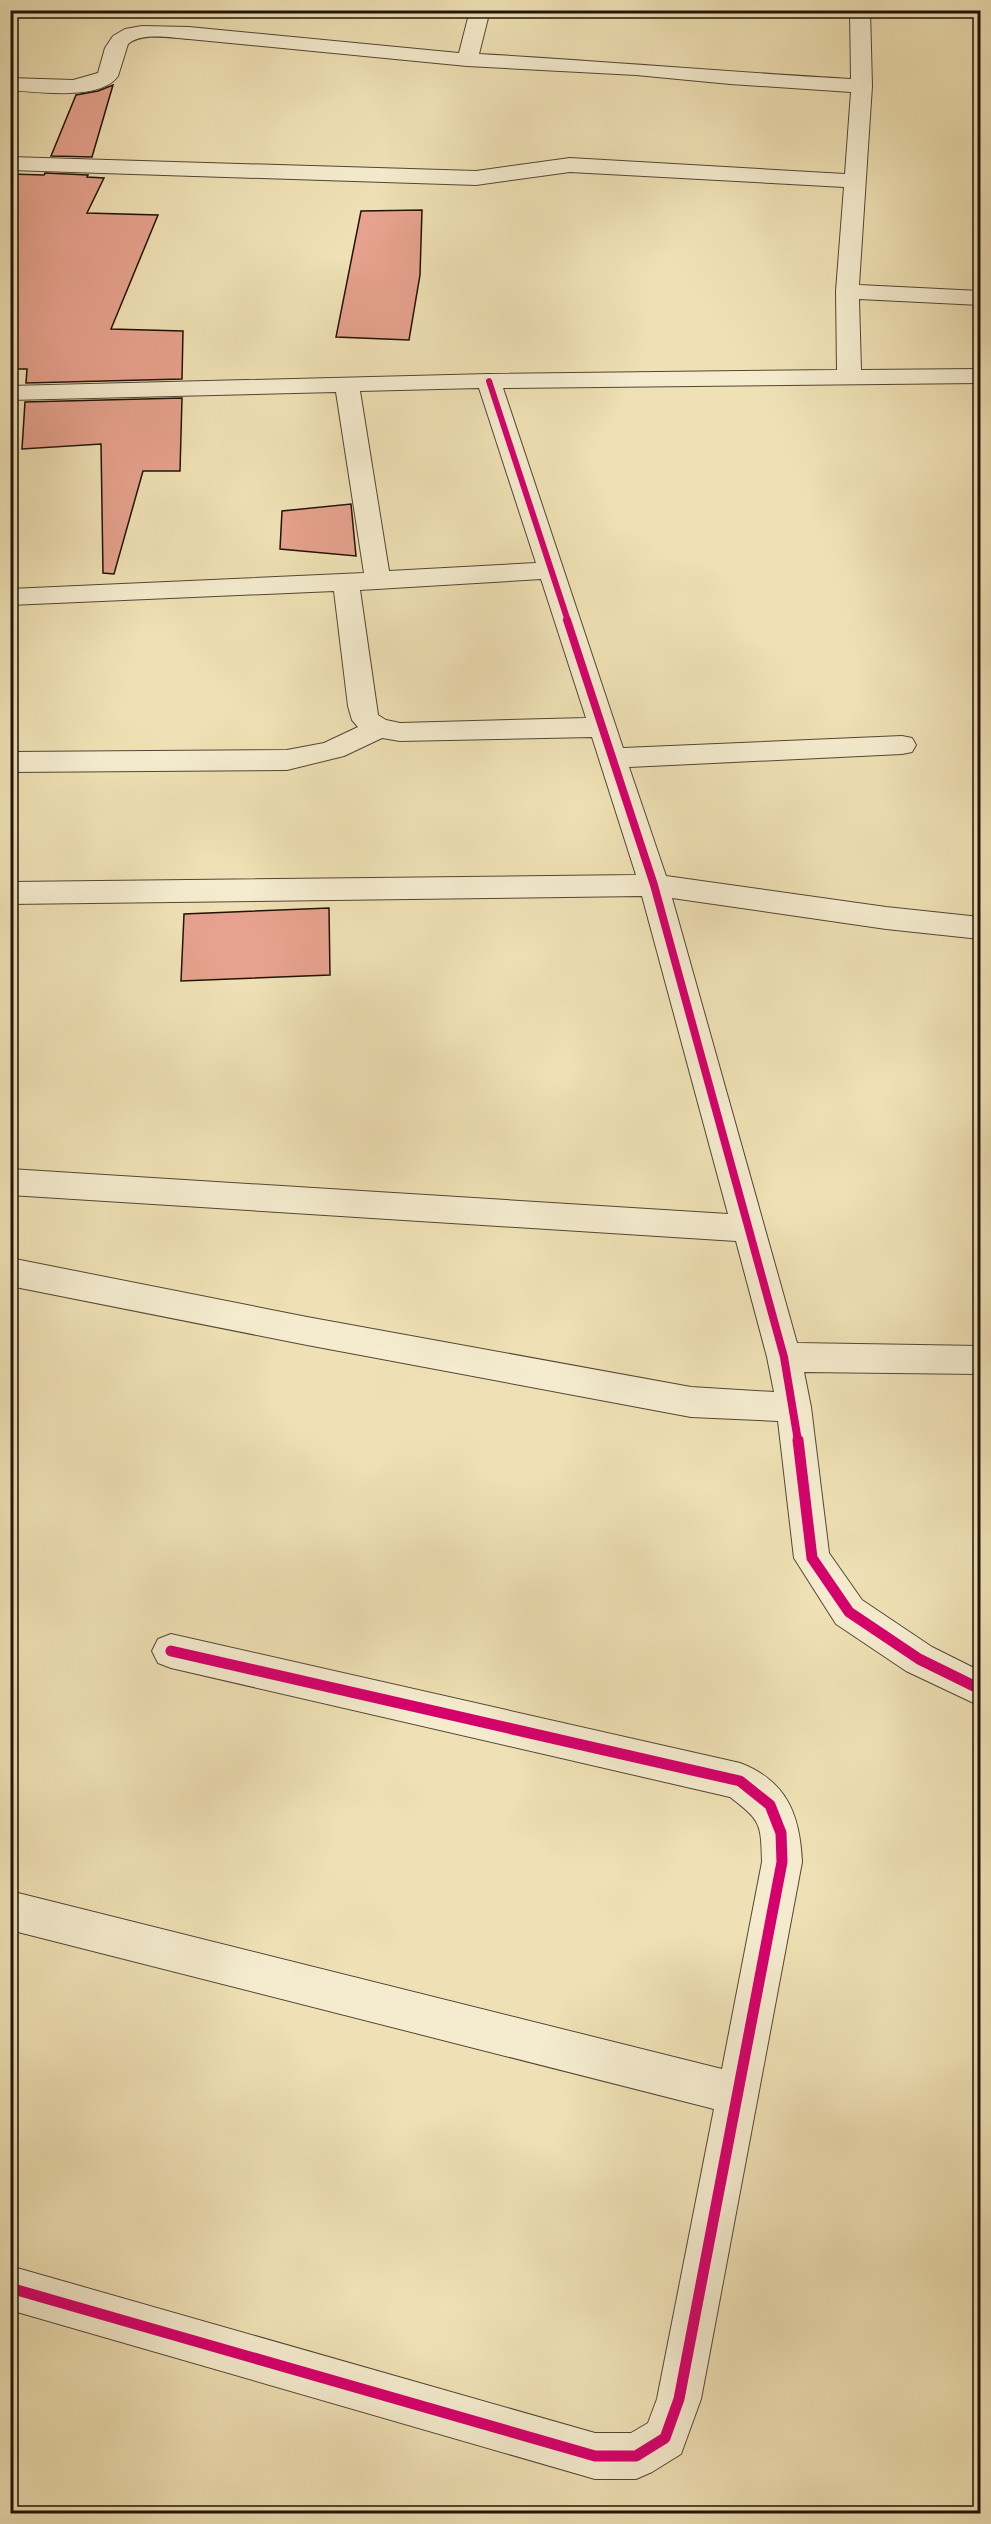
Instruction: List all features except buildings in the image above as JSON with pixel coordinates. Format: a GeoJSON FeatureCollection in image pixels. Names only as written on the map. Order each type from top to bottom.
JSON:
{"type":"FeatureCollection","features":[{"type":"Feature","properties":{"kind":"street"},"geometry":{"type":"LineString","coordinates":[[467,60],[480,10]]}},
{"type":"Feature","properties":{"kind":"street"},"geometry":{"type":"LineString","coordinates":[[849,377],[847,291],[862,86],[860,10]]}},
{"type":"Feature","properties":{"kind":"street"},"geometry":{"type":"LineString","coordinates":[[10,84],[63,86],[98,82],[108,76],[118,41],[123,36],[194,26],[467,60],[636,69],[740,79],[862,86]]}},
{"type":"Feature","properties":{"kind":"street"},"geometry":{"type":"LineString","coordinates":[[10,163],[476,178],[570,165],[854,181]]}},
{"type":"Feature","properties":{"kind":"street"},"geometry":{"type":"LineString","coordinates":[[847,291],[981,298]]}},
{"type":"Feature","properties":{"kind":"street"},"geometry":{"type":"LineString","coordinates":[[10,393],[489,381],[981,376]]}},
{"type":"Feature","properties":{"kind":"street"},"geometry":{"type":"LineString","coordinates":[[489,381],[654,885],[746,1228],[784,1357],[794,1407],[812,1558],[849,1612],[919,1659],[981,1689]]}},
{"type":"Feature","properties":{"kind":"street"},"geometry":{"type":"LineString","coordinates":[[347,384],[378,581]]}},
{"type":"Feature","properties":{"kind":"street"},"geometry":{"type":"LineString","coordinates":[[10,597],[345,583],[551,570]]}},
{"type":"Feature","properties":{"kind":"street"},"geometry":{"type":"LineString","coordinates":[[345,583],[362,706],[366,720],[378,728],[400,732],[602,727]]}},
{"type":"Feature","properties":{"kind":"street"},"geometry":{"type":"LineString","coordinates":[[10,762],[287,760],[322,755],[352,744],[378,728]]}},
{"type":"Feature","properties":{"kind":"street"},"geometry":{"type":"LineString","coordinates":[[613,758],[902,745]]}},
{"type":"Feature","properties":{"kind":"street"},"geometry":{"type":"LineString","coordinates":[[10,892],[654,885],[886,918],[981,928]]}},
{"type":"Feature","properties":{"kind":"street"},"geometry":{"type":"LineString","coordinates":[[10,1182],[218,1197],[746,1228]]}},
{"type":"Feature","properties":{"kind":"street"},"geometry":{"type":"LineString","coordinates":[[10,1272],[308,1331],[691,1402],[794,1407]]}},
{"type":"Feature","properties":{"kind":"street"},"geometry":{"type":"LineString","coordinates":[[784,1357],[981,1360]]}},
{"type":"Feature","properties":{"kind":"street"},"geometry":{"type":"LineString","coordinates":[[10,2288],[595,2456],[636,2456],[665,2438],[680,2398],[782,1862],[781,1833],[770,1805],[740,1781],[171,1651]]}},
{"type":"Feature","properties":{"kind":"street"},"geometry":{"type":"LineString","coordinates":[[10,1910],[737,2094]]}},
{"type":"Feature","properties":{"kind":"cycle path"},"geometry":{"type":"LineString","coordinates":[[489,381],[654,885],[784,1357],[794,1407],[812,1558],[849,1612],[919,1659],[980,1689]]}},
{"type":"Feature","properties":{"kind":"cycle path"},"geometry":{"type":"LineString","coordinates":[[10,2288],[595,2456],[636,2456],[665,2438],[679,2399],[782,1862],[781,1833],[770,1805],[740,1781],[171,1651]]}}]}
